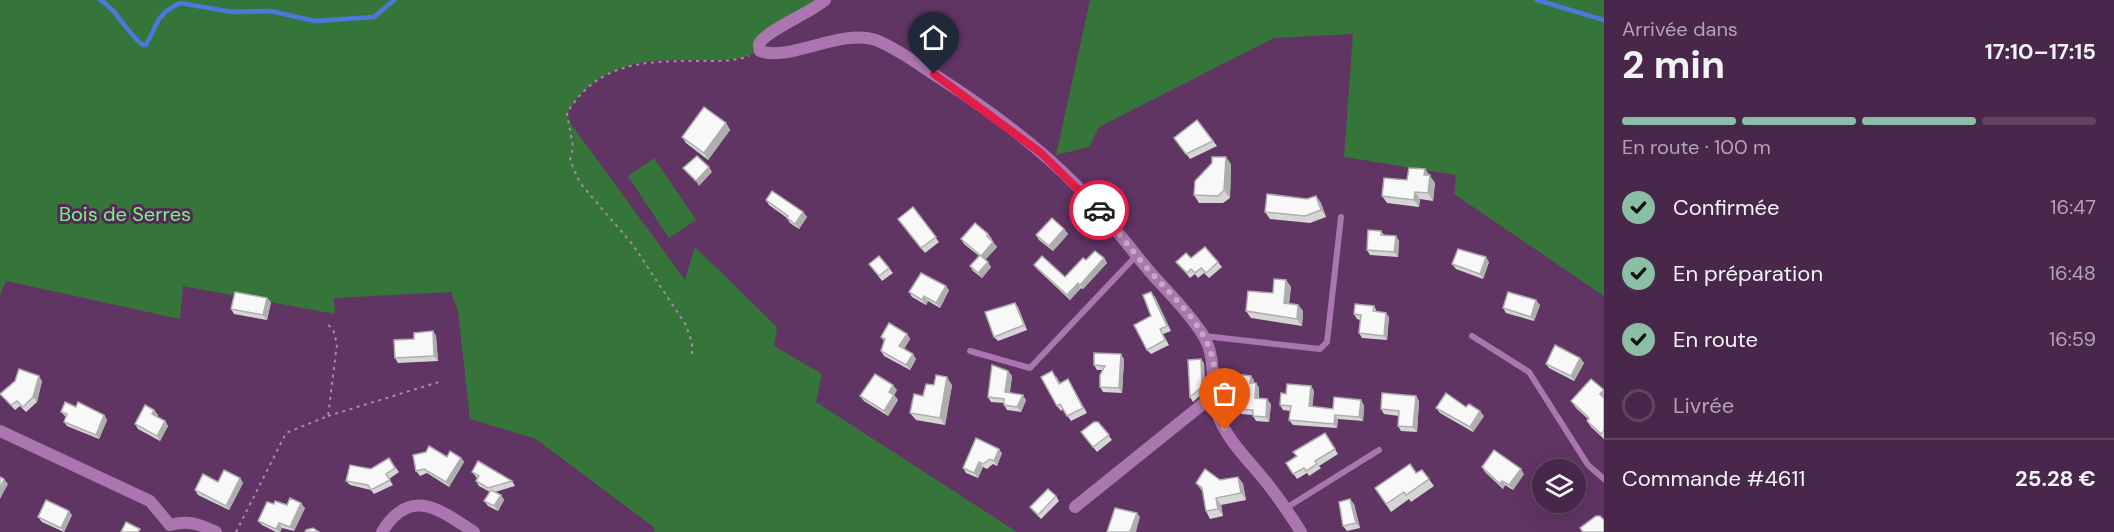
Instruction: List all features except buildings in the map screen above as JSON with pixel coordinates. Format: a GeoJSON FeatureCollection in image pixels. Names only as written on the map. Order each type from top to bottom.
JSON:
{"type":"FeatureCollection","features":[{"type":"Feature","properties":{"kind":"street"},"geometry":{"type":"LineString","coordinates":[[825,0],[798,19],[765,36],[759,44],[760,51],[775,53],[854,38],[875,40],[899,52],[951,86],[1041,153],[1077,185],[1180,303],[1204,336],[1213,359],[1214,395],[1218,417],[1225,430],[1286,508],[1301,532]]}},
{"type":"Feature","properties":{"kind":"street"},"geometry":{"type":"LineString","coordinates":[[1075,507],[1214,395]]}},
{"type":"Feature","properties":{"kind":"street"},"geometry":{"type":"LineString","coordinates":[[0,431],[150,501],[167,528],[183,521],[197,523],[216,532]]}},
{"type":"Feature","properties":{"kind":"street"},"geometry":{"type":"LineString","coordinates":[[382,532],[396,514],[412,505],[423,504],[448,515],[474,532]]}},
{"type":"Feature","properties":{"kind":"lane"},"geometry":{"type":"LineString","coordinates":[[1204,336],[1320,349],[1327,342],[1341,217]]}},
{"type":"Feature","properties":{"kind":"lane"},"geometry":{"type":"LineString","coordinates":[[970,351],[1030,369],[1137,254]]}},
{"type":"Feature","properties":{"kind":"lane"},"geometry":{"type":"LineString","coordinates":[[1472,336],[1529,372],[1588,465],[1604,479]]}},
{"type":"Feature","properties":{"kind":"lane"},"geometry":{"type":"LineString","coordinates":[[1286,508],[1379,450]]}},
{"type":"Feature","properties":{"kind":"path"},"geometry":{"type":"LineString","coordinates":[[692,354],[692,344],[686,325],[633,245],[580,183],[570,160],[573,147],[567,113],[590,83],[617,69],[669,60],[721,61],[747,57],[760,51]]}},
{"type":"Feature","properties":{"kind":"path"},"geometry":{"type":"LineString","coordinates":[[327,324],[333,329],[337,344],[328,416]]}},
{"type":"Feature","properties":{"kind":"path"},"geometry":{"type":"LineString","coordinates":[[236,532],[286,433],[328,416],[442,381]]}},
{"type":"Feature","properties":{"kind":"green space","name":"Bois de Serres"},"geometry":{"type":"Polygon","coordinates":[[[0,0],[825,0],[765,36],[760,51],[727,60],[653,61],[623,67],[586,89],[567,113],[571,124],[685,280],[695,247],[777,327],[774,346],[822,374],[816,402],[1017,532],[654,532],[655,528],[536,439],[470,419],[458,311],[451,292],[334,298],[335,314],[183,286],[180,319],[6,281],[0,295],[0,0]]]}},
{"type":"Feature","properties":{"kind":"green space"},"geometry":{"type":"Polygon","coordinates":[[[1090,0],[1604,0],[1604,296],[1454,194],[1456,175],[1344,157],[1353,34],[1274,38],[1099,127],[1089,147],[1056,155],[1090,0]]]}},
{"type":"Feature","properties":{"kind":"green space"},"geometry":{"type":"Polygon","coordinates":[[[654,158],[696,220],[669,238],[628,176],[654,158]]]}},
{"type":"Feature","properties":{"kind":"waterway"},"geometry":{"type":"LineString","coordinates":[[100,0],[143,45],[146,45],[159,19],[166,11],[180,3],[232,12],[270,11],[315,21],[374,17],[394,0]]}},
{"type":"Feature","properties":{"kind":"waterway"},"geometry":{"type":"LineString","coordinates":[[1537,0],[1604,20]]}},
{"type":"Feature","properties":{"kind":"way so far"},"geometry":{"type":"LineString","coordinates":[[1099,210],[1145,266],[1167,287],[1204,336],[1213,359],[1214,398],[1218,417],[1225,430]]}},
{"type":"Feature","properties":{"kind":"route"},"geometry":{"type":"LineString","coordinates":[[934,74],[1041,153],[1077,185],[1099,210]]}}]}
